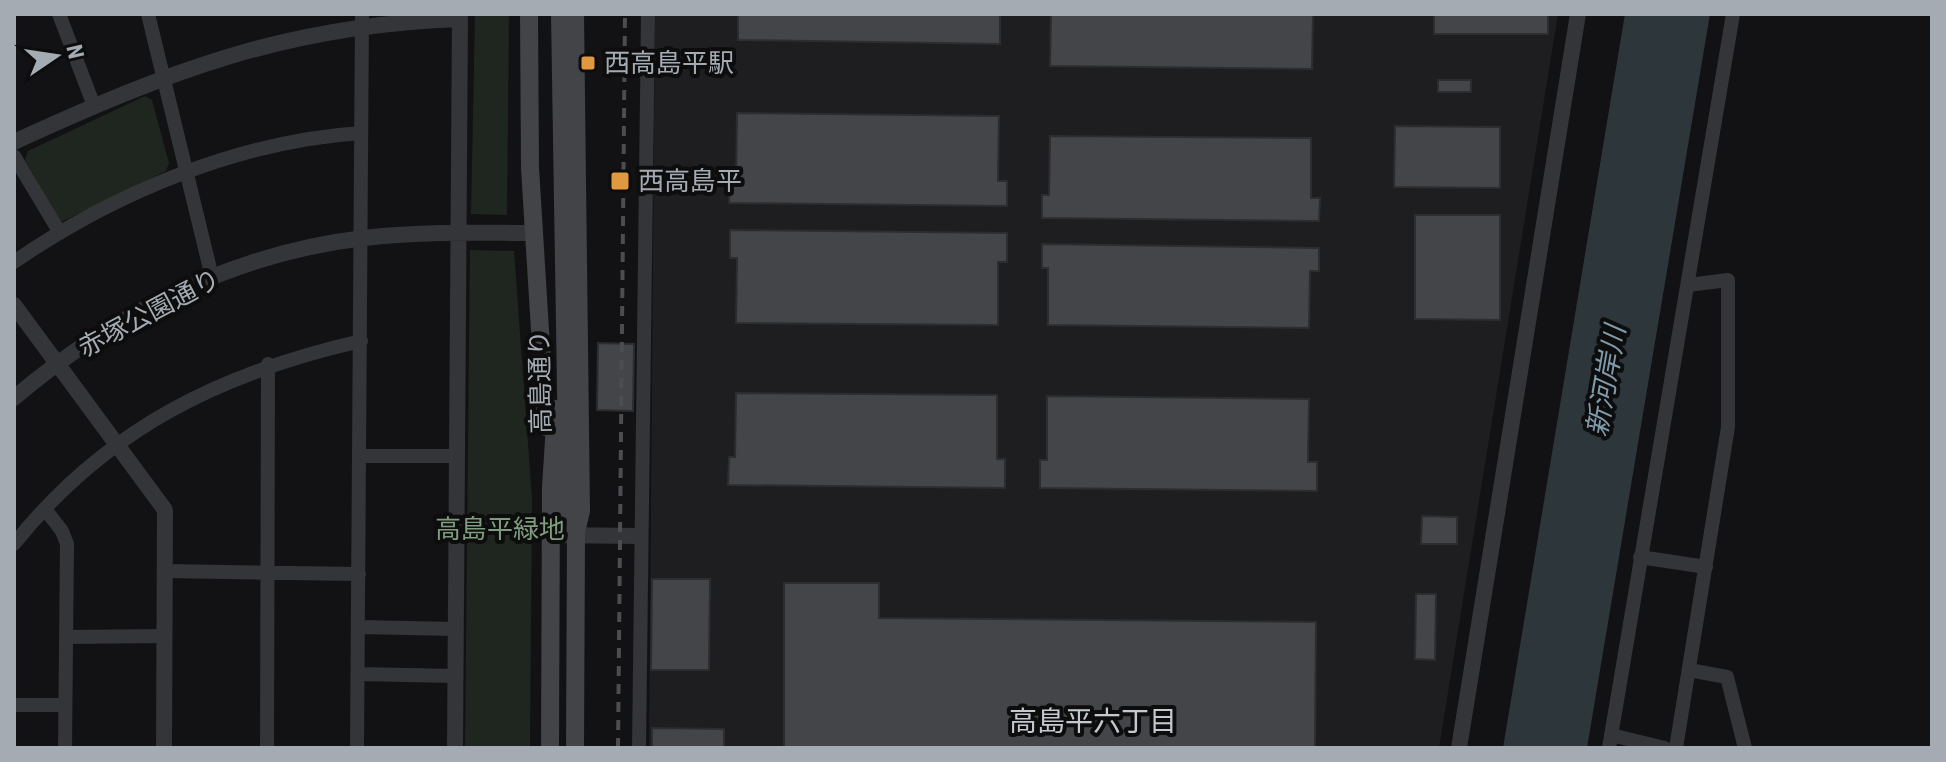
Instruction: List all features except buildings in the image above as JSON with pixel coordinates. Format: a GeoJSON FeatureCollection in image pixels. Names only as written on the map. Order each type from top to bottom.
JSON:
{"type":"FeatureCollection","features":[{"type":"Feature","properties":{"kind":"main road"},"geometry":{"type":"LineString","coordinates":[[529,14],[534,233],[551,487]]}},
{"type":"Feature","properties":{"kind":"main road","name":"高島通り"},"geometry":{"type":"LineString","coordinates":[[550,14],[568,511],[576,535],[575,748]]}},
{"type":"Feature","properties":{"kind":"main road","name":"高島通り"},"geometry":{"type":"LineString","coordinates":[[550,748],[551,487],[557,382],[554,101],[560,14]]}},
{"type":"Feature","properties":{"kind":"main road"},"geometry":{"type":"LineString","coordinates":[[575,14],[581,499],[576,535]]}},
{"type":"Feature","properties":{"kind":"street"},"geometry":{"type":"LineString","coordinates":[[59,14],[94,106]]}},
{"type":"Feature","properties":{"kind":"street"},"geometry":{"type":"LineString","coordinates":[[148,14],[161,78],[212,277]]}},
{"type":"Feature","properties":{"kind":"street"},"geometry":{"type":"LineString","coordinates":[[639,748],[648,14]]}},
{"type":"Feature","properties":{"kind":"street"},"geometry":{"type":"LineString","coordinates":[[1459,748],[1578,14]]}},
{"type":"Feature","properties":{"kind":"street"},"geometry":{"type":"LineString","coordinates":[[1665,748],[1610,741],[1678,324],[1688,285],[1733,14]]}},
{"type":"Feature","properties":{"kind":"street"},"geometry":{"type":"LineString","coordinates":[[14,142],[161,78],[259,45],[362,20],[460,17],[455,748]]}},
{"type":"Feature","properties":{"kind":"street"},"geometry":{"type":"LineString","coordinates":[[357,748],[362,20]]}},
{"type":"Feature","properties":{"kind":"street"},"geometry":{"type":"LineString","coordinates":[[14,262],[109,206],[185,173],[255,152],[361,133]]}},
{"type":"Feature","properties":{"kind":"street"},"geometry":{"type":"LineString","coordinates":[[14,156],[60,233]]}},
{"type":"Feature","properties":{"kind":"street","name":"赤塚公園通り"},"geometry":{"type":"LineString","coordinates":[[14,398],[57,363],[143,309],[212,277],[285,253],[361,238],[460,232],[534,233]]}},
{"type":"Feature","properties":{"kind":"street"},"geometry":{"type":"LineString","coordinates":[[1676,748],[1728,427],[1728,280],[1688,285]]}},
{"type":"Feature","properties":{"kind":"street"},"geometry":{"type":"LineString","coordinates":[[14,305],[165,510],[164,748]]}},
{"type":"Feature","properties":{"kind":"street"},"geometry":{"type":"LineString","coordinates":[[14,544],[45,509],[117,443],[185,400],[268,364],[361,341]]}},
{"type":"Feature","properties":{"kind":"street"},"geometry":{"type":"LineString","coordinates":[[267,748],[268,364]]}},
{"type":"Feature","properties":{"kind":"street"},"geometry":{"type":"LineString","coordinates":[[360,456],[456,456]]}},
{"type":"Feature","properties":{"kind":"street"},"geometry":{"type":"LineString","coordinates":[[45,509],[62,531],[67,544],[65,748]]}},
{"type":"Feature","properties":{"kind":"street"},"geometry":{"type":"LineString","coordinates":[[551,535],[640,536]]}},
{"type":"Feature","properties":{"kind":"street"},"geometry":{"type":"LineString","coordinates":[[1640,557],[1706,567]]}},
{"type":"Feature","properties":{"kind":"street"},"geometry":{"type":"LineString","coordinates":[[165,571],[359,574]]}},
{"type":"Feature","properties":{"kind":"street"},"geometry":{"type":"LineString","coordinates":[[359,627],[455,629]]}},
{"type":"Feature","properties":{"kind":"street"},"geometry":{"type":"LineString","coordinates":[[66,637],[165,636]]}},
{"type":"Feature","properties":{"kind":"street"},"geometry":{"type":"LineString","coordinates":[[1689,670],[1727,677],[1745,748]]}},
{"type":"Feature","properties":{"kind":"street"},"geometry":{"type":"LineString","coordinates":[[358,674],[455,676]]}},
{"type":"Feature","properties":{"kind":"street"},"geometry":{"type":"LineString","coordinates":[[14,705],[65,705]]}},
{"type":"Feature","properties":{"kind":"shaded area"},"geometry":{"type":"Polygon","coordinates":[[[655,14],[1558,14],[1439,748],[649,748],[655,14]]]}},
{"type":"Feature","properties":{"kind":"green space"},"geometry":{"type":"Polygon","coordinates":[[[475,14],[509,14],[507,215],[471,214],[475,14]]]}},
{"type":"Feature","properties":{"kind":"green space"},"geometry":{"type":"Polygon","coordinates":[[[145,96],[152,100],[169,163],[166,171],[61,222],[25,160],[28,151],[145,96]]]}},
{"type":"Feature","properties":{"kind":"green space","name":"高島平緑地"},"geometry":{"type":"Polygon","coordinates":[[[470,250],[514,251],[532,499],[530,748],[465,748],[470,250]]]}},
{"type":"Feature","properties":{"kind":"water","name":"新河岸川"},"geometry":{"type":"Polygon","coordinates":[[[1625,14],[1710,14],[1587,748],[1503,748],[1625,14]]]}},
{"type":"Feature","properties":{"kind":"railway"},"geometry":{"type":"LineString","coordinates":[[618,748],[625,14]]}},
{"type":"Feature","properties":{"kind":"place","name":"西高島平駅"},"geometry":{"type":"Point","coordinates":[588,63]}},
{"type":"Feature","properties":{"kind":"place","name":"西高島平"},"geometry":{"type":"Point","coordinates":[620,181]}},
{"type":"Feature","properties":{"kind":"district","name":"高島平六丁目"},"geometry":{"type":"Point","coordinates":[1093,721]}}]}
